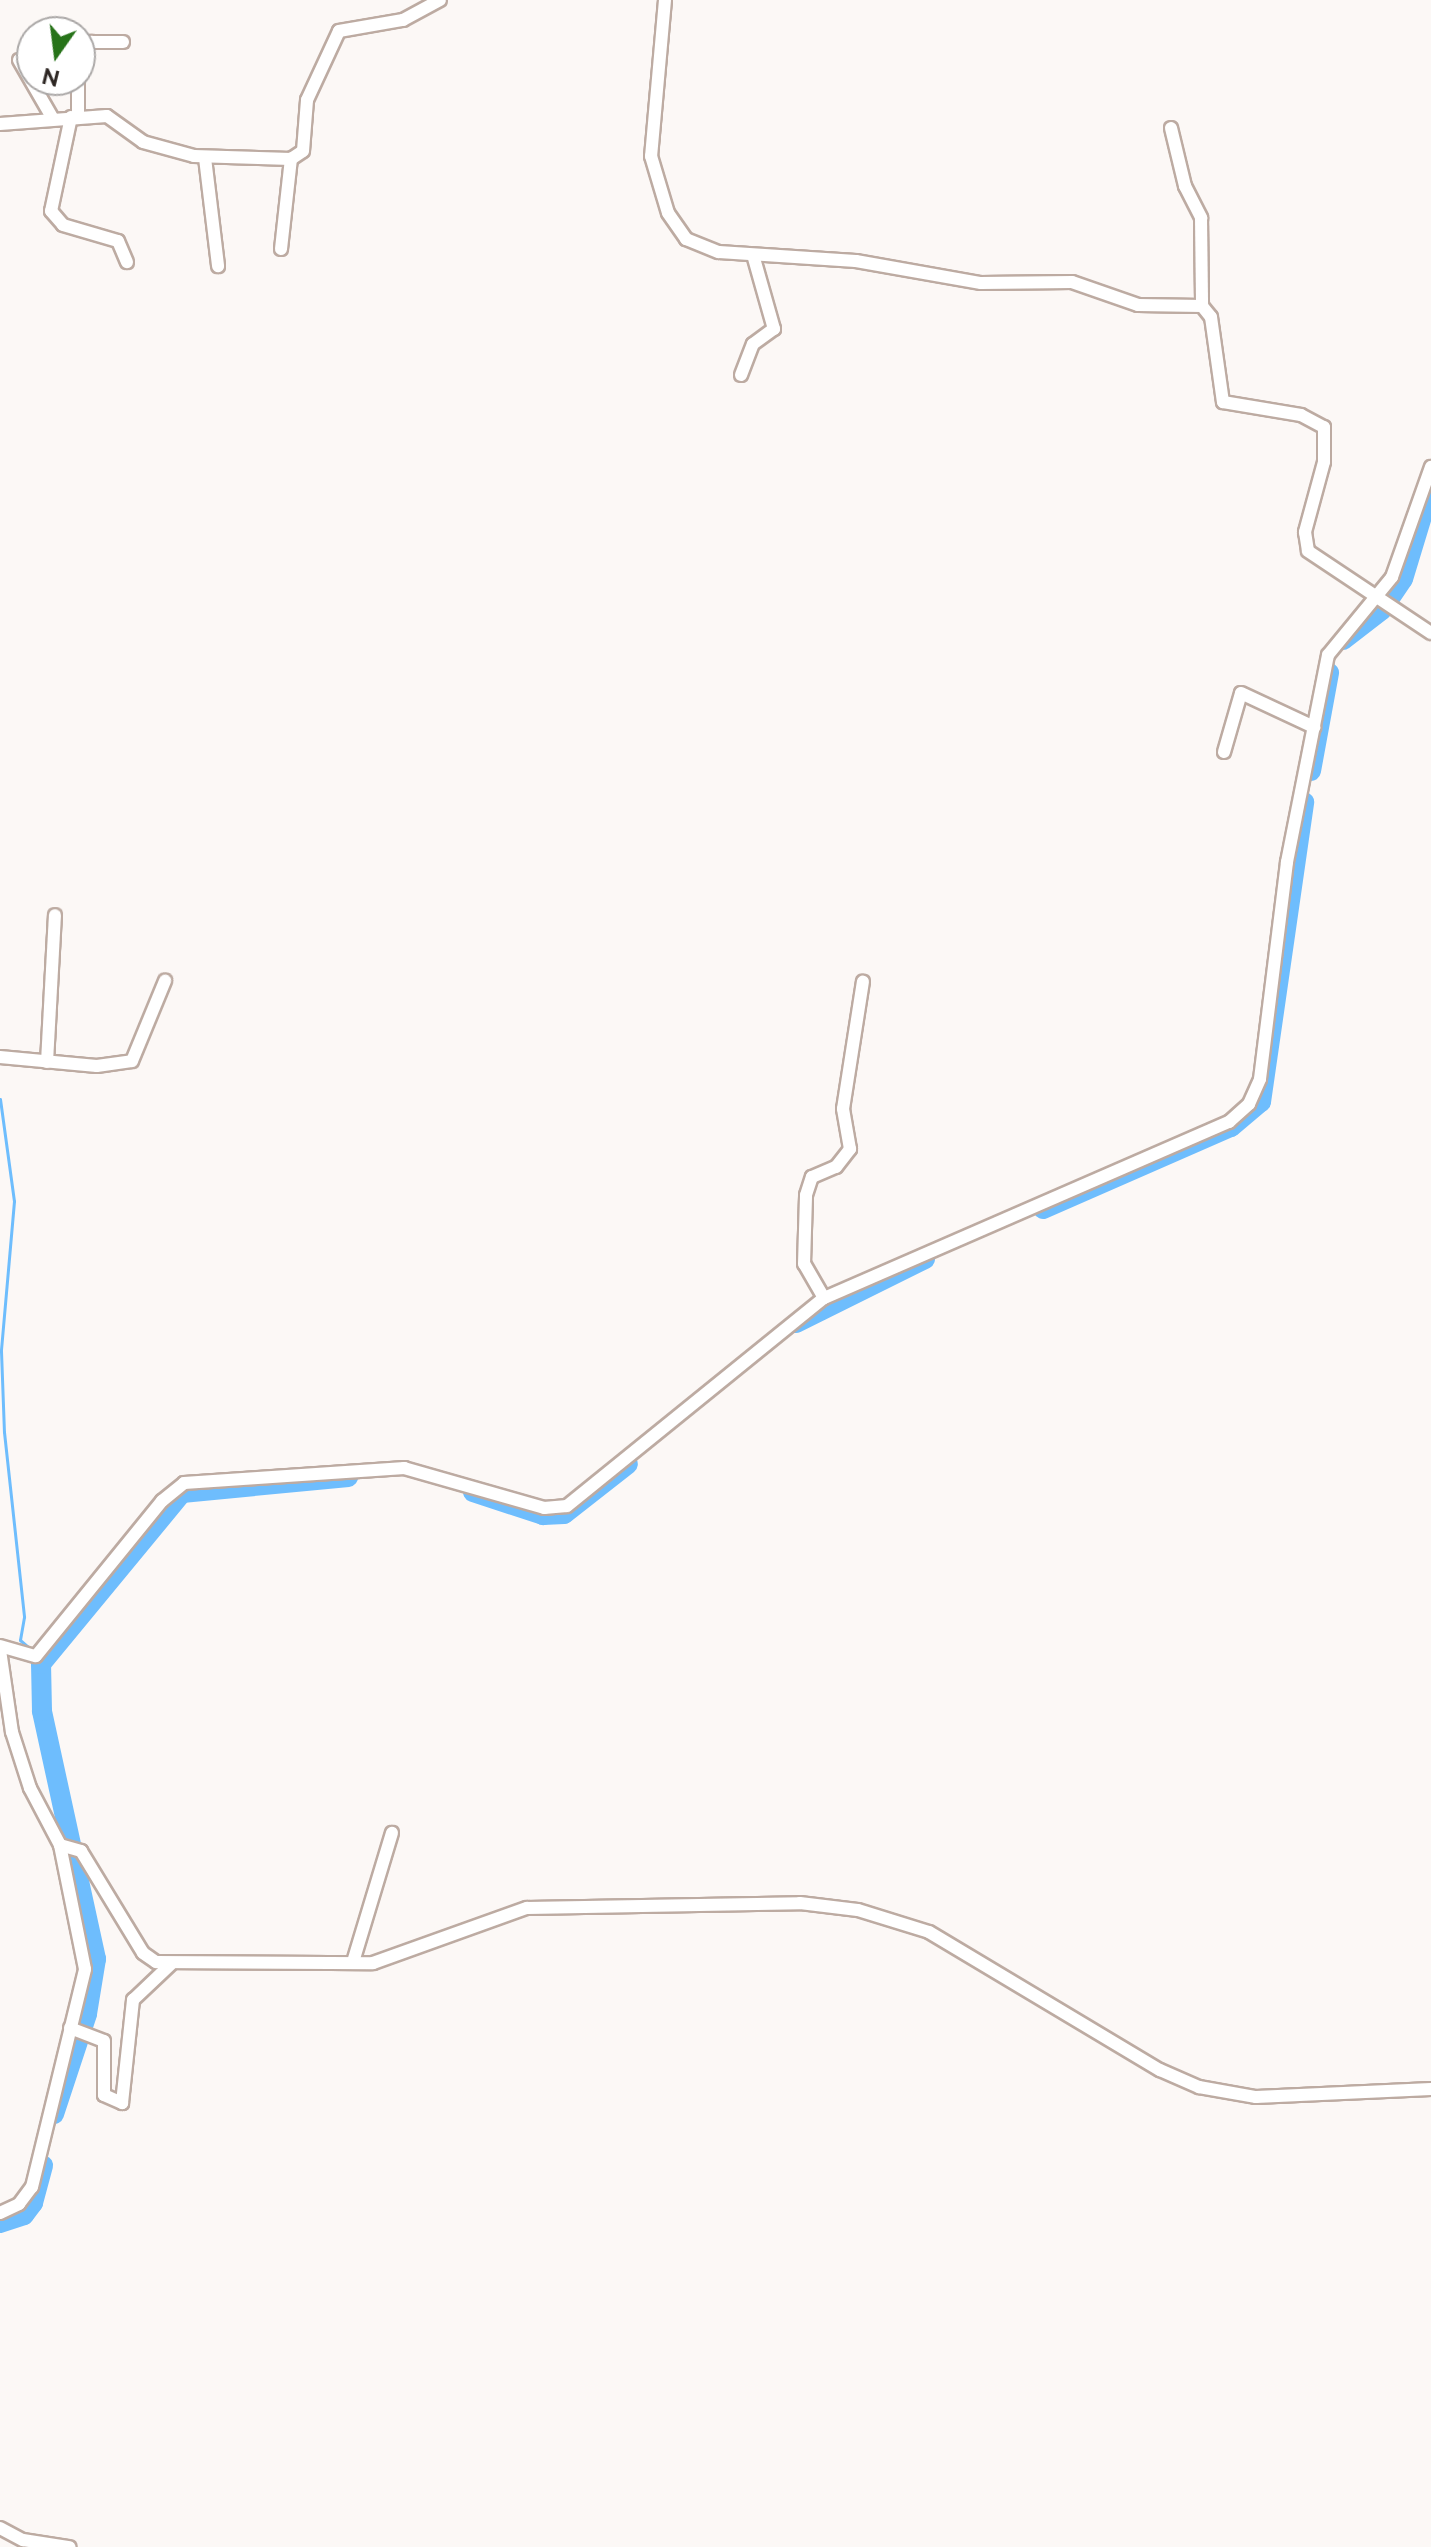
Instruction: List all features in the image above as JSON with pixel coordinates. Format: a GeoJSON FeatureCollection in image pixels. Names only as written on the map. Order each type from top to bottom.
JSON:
{"type":"FeatureCollection","features":[{"type":"Feature","properties":{"kind":"street"},"geometry":{"type":"LineString","coordinates":[[0,124],[107,116],[143,142],[205,158],[291,159],[303,151],[307,100],[339,31],[403,20],[440,0]]}},
{"type":"Feature","properties":{"kind":"street"},"geometry":{"type":"LineString","coordinates":[[665,0],[649,134],[668,213],[698,248],[753,255],[856,261],[981,283],[1072,282],[1138,305],[1202,306]]}},
{"type":"Feature","properties":{"kind":"street"},"geometry":{"type":"LineString","coordinates":[[96,42],[123,42]]}},
{"type":"Feature","properties":{"kind":"street"},"geometry":{"type":"LineString","coordinates":[[40,96],[53,119]]}},
{"type":"Feature","properties":{"kind":"street"},"geometry":{"type":"LineString","coordinates":[[77,96],[75,117],[51,211],[63,225],[118,241],[127,262]]}},
{"type":"Feature","properties":{"kind":"street"},"geometry":{"type":"LineString","coordinates":[[1171,128],[1185,186],[1201,218],[1202,306],[1211,317],[1223,402],[1301,415],[1324,427],[1324,462],[1306,525],[1306,547],[1431,633]]}},
{"type":"Feature","properties":{"kind":"street"},"geometry":{"type":"LineString","coordinates":[[205,158],[218,266]]}},
{"type":"Feature","properties":{"kind":"street"},"geometry":{"type":"LineString","coordinates":[[281,249],[291,159]]}},
{"type":"Feature","properties":{"kind":"street"},"geometry":{"type":"LineString","coordinates":[[741,375],[753,344],[774,329],[753,255]]}},
{"type":"Feature","properties":{"kind":"street"},"geometry":{"type":"LineString","coordinates":[[1431,467],[1386,601],[1331,647],[1287,862],[1260,1079],[1249,1104],[1229,1122],[824,1298],[567,1506],[544,1508],[404,1468],[184,1483],[162,1501],[36,1656],[0,1648],[12,1732],[30,1788],[143,1953],[170,1965],[387,1960],[527,1908],[730,1902],[858,1910],[929,1932],[1199,2087],[1256,2097],[1431,2089]]}},
{"type":"Feature","properties":{"kind":"street"},"geometry":{"type":"LineString","coordinates":[[1224,752],[1241,693],[1314,727]]}},
{"type":"Feature","properties":{"kind":"street"},"geometry":{"type":"LineString","coordinates":[[47,1062],[55,915]]}},
{"type":"Feature","properties":{"kind":"street"},"geometry":{"type":"LineString","coordinates":[[2,1057],[97,1066],[132,1061],[165,981]]}},
{"type":"Feature","properties":{"kind":"street"},"geometry":{"type":"LineString","coordinates":[[824,1298],[804,1264],[806,1195],[812,1177],[836,1167],[850,1149],[843,1109],[863,982]]}},
{"type":"Feature","properties":{"kind":"street"},"geometry":{"type":"LineString","coordinates":[[353,1962],[392,1833]]}},
{"type":"Feature","properties":{"kind":"street"},"geometry":{"type":"LineString","coordinates":[[0,2213],[19,2204],[32,2187],[78,2030],[86,1952],[68,1846]]}},
{"type":"Feature","properties":{"kind":"street"},"geometry":{"type":"LineString","coordinates":[[78,2030],[105,2045],[105,2098],[122,2103],[133,2000],[170,1965]]}},
{"type":"Feature","properties":{"kind":"street"},"geometry":{"type":"LineString","coordinates":[[0,2528],[23,2540],[69,2547]]}},
{"type":"Feature","properties":{"kind":"waterway"},"geometry":{"type":"LineString","coordinates":[[1343,640],[1382,610],[1403,579],[1431,487]]}},
{"type":"Feature","properties":{"kind":"waterway"},"geometry":{"type":"LineString","coordinates":[[1311,771],[1329,673]]}},
{"type":"Feature","properties":{"kind":"waterway"},"geometry":{"type":"LineString","coordinates":[[1043,1209],[1231,1127],[1261,1102],[1304,802]]}},
{"type":"Feature","properties":{"kind":"waterway"},"geometry":{"type":"LineString","coordinates":[[0,1099],[14,1201],[1,1351],[4,1432],[24,1617],[20,1640],[28,1647]]}},
{"type":"Feature","properties":{"kind":"waterway"},"geometry":{"type":"LineString","coordinates":[[796,1323],[925,1259]]}},
{"type":"Feature","properties":{"kind":"waterway"},"geometry":{"type":"LineString","coordinates":[[473,1492],[543,1515],[564,1514],[628,1464]]}},
{"type":"Feature","properties":{"kind":"waterway"},"geometry":{"type":"LineString","coordinates":[[54,2114],[87,2014],[96,1959],[42,1711],[41,1664],[182,1493],[348,1477]]}},
{"type":"Feature","properties":{"kind":"waterway"},"geometry":{"type":"LineString","coordinates":[[0,2223],[24,2215],[33,2203],[43,2165]]}}]}
